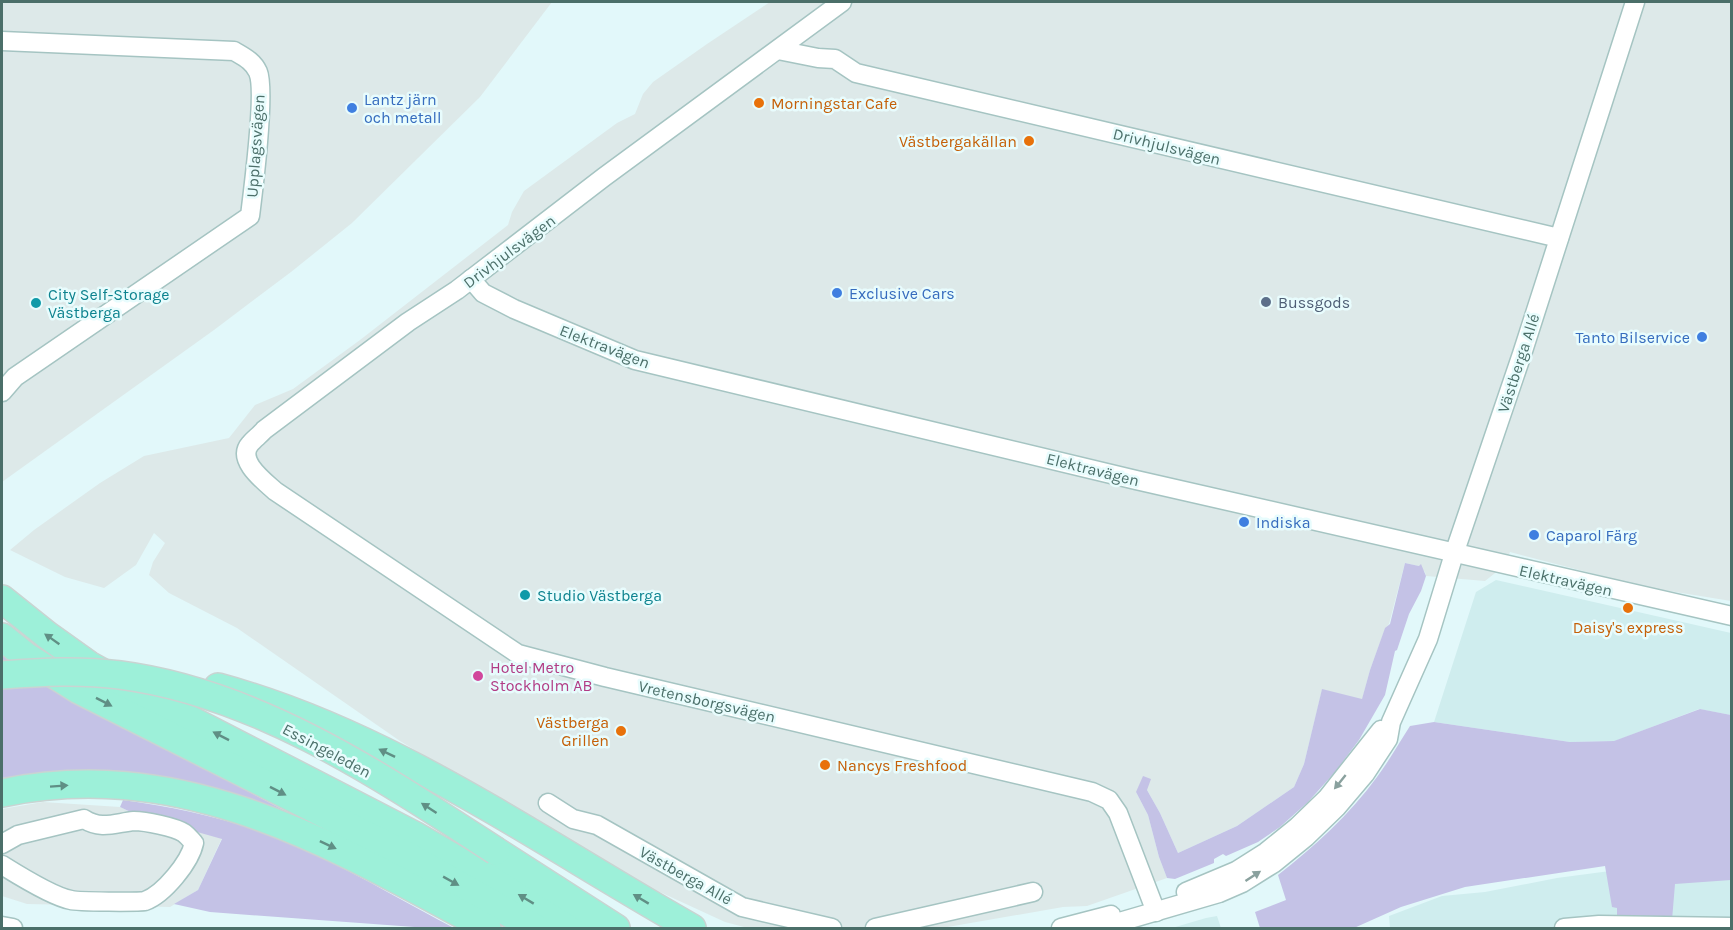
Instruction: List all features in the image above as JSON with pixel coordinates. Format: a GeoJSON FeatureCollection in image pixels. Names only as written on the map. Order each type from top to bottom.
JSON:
{"type":"FeatureCollection","features":[{"type":"Feature","properties":{"kind":"highway"},"geometry":{"type":"LineString","coordinates":[[2,600],[89,665],[414,835],[576,928]]}},
{"type":"Feature","properties":{"kind":"highway"},"geometry":{"type":"LineString","coordinates":[[2,637],[27,657],[79,690],[406,855],[526,923]]}},
{"type":"Feature","properties":{"kind":"highway","name":"Essingeleden"},"geometry":{"type":"LineString","coordinates":[[2,675],[42,672],[119,675],[157,682],[228,704],[332,750],[407,794],[616,928]]}},
{"type":"Feature","properties":{"kind":"highway"},"geometry":{"type":"LineString","coordinates":[[157,682],[207,685],[281,707],[371,745],[512,821],[692,928]]}},
{"type":"Feature","properties":{"kind":"highway"},"geometry":{"type":"LineString","coordinates":[[2,794],[31,787],[97,783],[151,788],[195,796],[249,813],[306,835],[359,859],[487,928]]}},
{"type":"Feature","properties":{"kind":"street","name":"Drivhjulsvägen"},"geometry":{"type":"LineString","coordinates":[[245,454],[248,445],[264,430],[408,322],[457,290],[604,177],[842,2]]}},
{"type":"Feature","properties":{"kind":"street","name":"Västberga Allé"},"geometry":{"type":"LineString","coordinates":[[1099,928],[1155,908],[1225,875],[1266,852],[1297,827],[1327,798],[1378,732],[1391,722],[1428,639],[1635,2]]}},
{"type":"Feature","properties":{"kind":"street","name":"Upplagsvägen"},"geometry":{"type":"LineString","coordinates":[[2,41],[234,51],[251,61],[259,74],[260,101],[250,216],[15,377],[2,392]]}},
{"type":"Feature","properties":{"kind":"street","name":"Drivhjulsvägen"},"geometry":{"type":"LineString","coordinates":[[778,50],[835,59],[856,73],[1559,238]]}},
{"type":"Feature","properties":{"kind":"street","name":"Elektravägen"},"geometry":{"type":"LineString","coordinates":[[471,279],[483,293],[514,309],[635,360],[1454,554],[1731,616]]}},
{"type":"Feature","properties":{"kind":"street","name":"Vretensborgsvägen"},"geometry":{"type":"LineString","coordinates":[[245,454],[249,463],[275,491],[518,654],[605,677],[1092,792],[1109,800],[1118,813],[1155,908]]}},
{"type":"Feature","properties":{"kind":"street","name":"Västberga Allé"},"geometry":{"type":"LineString","coordinates":[[549,803],[573,819],[597,825],[742,907],[832,928]]}},
{"type":"Feature","properties":{"kind":"street"},"geometry":{"type":"LineString","coordinates":[[2,844],[18,835],[84,819],[92,824],[115,826],[135,821],[180,831],[194,843],[192,854],[161,891],[143,901],[70,900],[33,884],[2,865]]}},
{"type":"Feature","properties":{"kind":"street"},"geometry":{"type":"LineString","coordinates":[[878,928],[1033,892]]}},
{"type":"Feature","properties":{"kind":"street","name":"Västberga Allé"},"geometry":{"type":"LineString","coordinates":[[1061,928],[1155,908]]}},
{"type":"Feature","properties":{"kind":"street"},"geometry":{"type":"LineString","coordinates":[[1564,928],[1599,925],[1720,927]]}},
{"type":"Feature","properties":{"kind":"street"},"geometry":{"type":"LineString","coordinates":[[2,926],[13,928]]}},
{"type":"Feature","properties":{"kind":"shaded area"},"geometry":{"type":"Polygon","coordinates":[[[2,2],[552,2],[480,97],[352,223],[214,330],[2,482],[2,2]]]}},
{"type":"Feature","properties":{"kind":"shaded area"},"geometry":{"type":"Polygon","coordinates":[[[770,2],[1731,2],[1731,601],[1645,587],[1510,552],[1504,566],[1485,581],[1426,576],[1419,566],[1405,563],[1389,624],[1370,670],[1362,700],[1322,690],[1304,764],[1294,787],[1237,826],[1178,853],[1147,790],[1136,792],[1148,815],[1167,878],[1087,906],[1063,907],[942,928],[748,928],[725,922],[649,887],[553,833],[400,741],[237,628],[169,593],[149,575],[153,562],[165,543],[154,533],[136,565],[104,588],[65,577],[10,550],[100,483],[144,456],[229,438],[255,405],[293,389],[508,225],[512,212],[524,191],[617,123],[635,114],[643,94],[653,82],[770,2]]]}},
{"type":"Feature","properties":{"kind":"shaded area"},"geometry":{"type":"Polygon","coordinates":[[[1405,563],[1419,566],[1421,564],[1426,576],[1421,591],[1409,614],[1395,651],[1385,695],[1359,740],[1335,772],[1308,802],[1280,827],[1258,842],[1226,856],[1223,854],[1214,859],[1214,863],[1175,879],[1167,878],[1148,815],[1136,792],[1143,776],[1151,779],[1147,790],[1178,853],[1237,826],[1294,787],[1304,764],[1322,689],[1362,699],[1385,628],[1390,624],[1405,563]]]}},
{"type":"Feature","properties":{"kind":"shaded area"},"geometry":{"type":"Polygon","coordinates":[[[1496,580],[1731,633],[1731,715],[1699,709],[1615,741],[1570,742],[1434,722],[1476,592],[1496,580]]]}},
{"type":"Feature","properties":{"kind":"shaded area"},"geometry":{"type":"Polygon","coordinates":[[[2,650],[48,687],[343,841],[261,805],[187,781],[86,772],[2,778],[2,650]]]}},
{"type":"Feature","properties":{"kind":"shaded area"},"geometry":{"type":"Polygon","coordinates":[[[1700,709],[1731,715],[1731,880],[1675,884],[1672,920],[1617,918],[1617,908],[1612,907],[1605,866],[1465,887],[1401,907],[1354,928],[1260,928],[1255,912],[1286,900],[1278,875],[1305,853],[1355,804],[1381,771],[1410,726],[1434,722],[1570,742],[1614,741],[1700,709]]]}},
{"type":"Feature","properties":{"kind":"shaded area"},"geometry":{"type":"Polygon","coordinates":[[[123,800],[174,808],[224,820],[273,836],[338,865],[454,928],[210,912],[174,904],[198,890],[222,839],[137,815],[120,807],[123,800]]]}},
{"type":"Feature","properties":{"kind":"shaded area"},"geometry":{"type":"Polygon","coordinates":[[[43,802],[120,807],[137,815],[222,838],[198,890],[170,907],[27,904],[2,896],[2,809],[43,802]]]}},
{"type":"Feature","properties":{"kind":"shaded area"},"geometry":{"type":"Polygon","coordinates":[[[1625,869],[1731,875],[1731,928],[1390,928],[1389,916],[1442,896],[1485,892],[1557,878],[1625,869]]]}},
{"type":"Feature","properties":{"kind":"shaded area"},"geometry":{"type":"Polygon","coordinates":[[[1217,916],[1221,928],[1172,928],[1206,918],[1217,916]]]}},
{"type":"Feature","properties":{"kind":"place","name":"Morningstar Cafe"},"geometry":{"type":"Point","coordinates":[759,103]}},
{"type":"Feature","properties":{"kind":"place","name":"Lantz järn och metall"},"geometry":{"type":"Point","coordinates":[352,108]}},
{"type":"Feature","properties":{"kind":"place","name":"Västbergakällan"},"geometry":{"type":"Point","coordinates":[1029,141]}},
{"type":"Feature","properties":{"kind":"place","name":"Exclusive Cars"},"geometry":{"type":"Point","coordinates":[837,293]}},
{"type":"Feature","properties":{"kind":"place","name":"Bussgods"},"geometry":{"type":"Point","coordinates":[1266,302]}},
{"type":"Feature","properties":{"kind":"place","name":"City Self-Storage Västberga"},"geometry":{"type":"Point","coordinates":[36,303]}},
{"type":"Feature","properties":{"kind":"place","name":"Tanto Bilservice"},"geometry":{"type":"Point","coordinates":[1702,337]}},
{"type":"Feature","properties":{"kind":"place","name":"Indiska"},"geometry":{"type":"Point","coordinates":[1244,522]}},
{"type":"Feature","properties":{"kind":"place","name":"Caparol Färg"},"geometry":{"type":"Point","coordinates":[1534,535]}},
{"type":"Feature","properties":{"kind":"place","name":"Studio Västberga"},"geometry":{"type":"Point","coordinates":[525,595]}},
{"type":"Feature","properties":{"kind":"place","name":"Daisy's express"},"geometry":{"type":"Point","coordinates":[1628,608]}},
{"type":"Feature","properties":{"kind":"place","name":"Hotel Metro Stockholm AB"},"geometry":{"type":"Point","coordinates":[478,676]}},
{"type":"Feature","properties":{"kind":"place","name":"Västberga Grillen"},"geometry":{"type":"Point","coordinates":[621,731]}},
{"type":"Feature","properties":{"kind":"place","name":"Nancys Freshfood"},"geometry":{"type":"Point","coordinates":[825,765]}}]}
